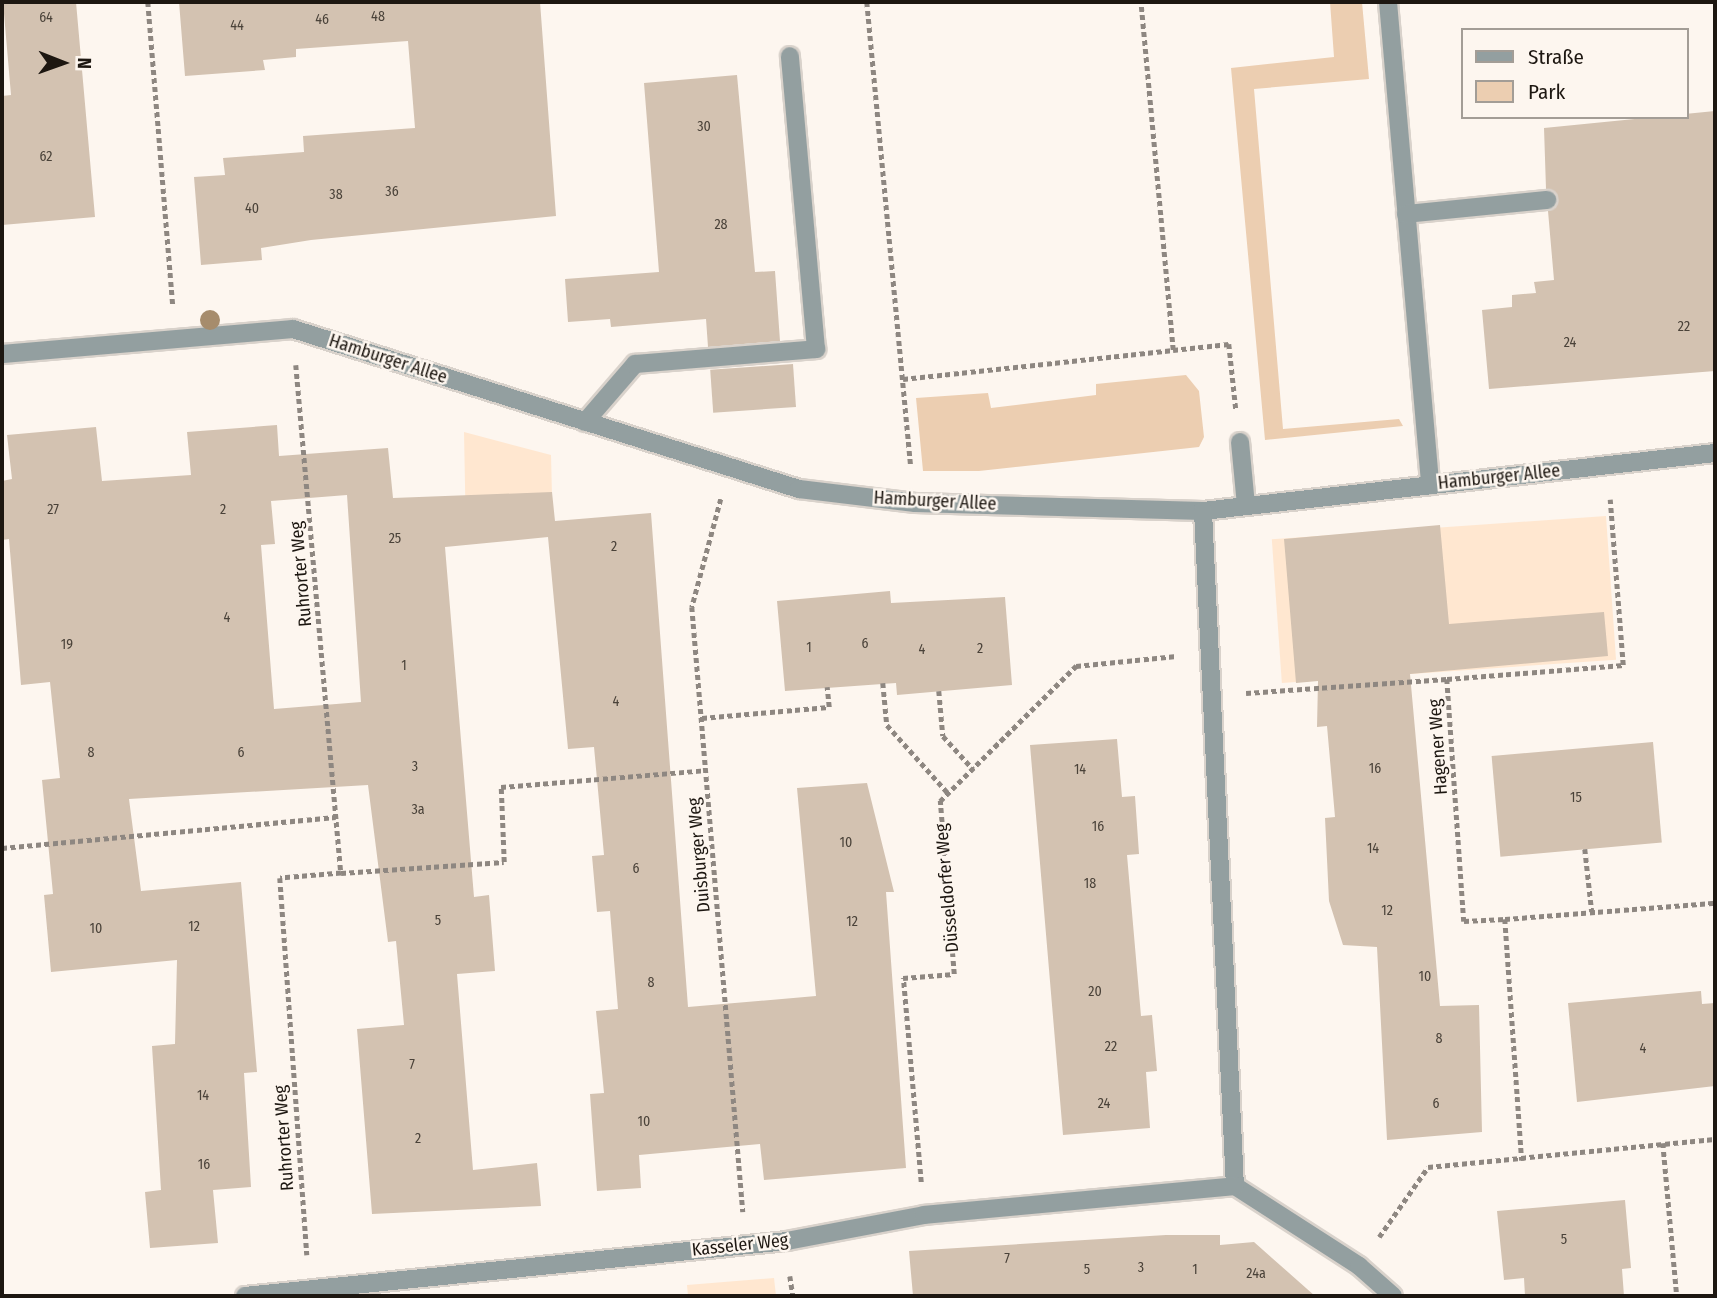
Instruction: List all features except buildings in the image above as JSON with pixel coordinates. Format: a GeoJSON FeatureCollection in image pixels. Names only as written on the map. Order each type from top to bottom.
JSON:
{"type":"FeatureCollection","features":[{"type":"Feature","properties":{"kind":"street"},"geometry":{"type":"LineString","coordinates":[[1388,2],[1430,485]]}},
{"type":"Feature","properties":{"kind":"street"},"geometry":{"type":"LineString","coordinates":[[585,422],[635,364],[816,349],[790,55]]}},
{"type":"Feature","properties":{"kind":"street"},"geometry":{"type":"LineString","coordinates":[[1406,214],[1547,200]]}},
{"type":"Feature","properties":{"kind":"street","name":"Hamburger Allee"},"geometry":{"type":"LineString","coordinates":[[2,354],[293,329],[799,489],[915,503],[1203,511],[1715,453]]}},
{"type":"Feature","properties":{"kind":"street"},"geometry":{"type":"LineString","coordinates":[[1240,442],[1246,506]]}},
{"type":"Feature","properties":{"kind":"street"},"geometry":{"type":"LineString","coordinates":[[1203,511],[1213,652],[1235,1186],[1359,1266],[1393,1296]]}},
{"type":"Feature","properties":{"kind":"street","name":"Kasseler Weg"},"geometry":{"type":"LineString","coordinates":[[245,1296],[746,1245],[924,1215],[1235,1186]]}},
{"type":"Feature","properties":{"kind":"path"},"geometry":{"type":"LineString","coordinates":[[148,2],[176,338]]}},
{"type":"Feature","properties":{"kind":"path"},"geometry":{"type":"LineString","coordinates":[[867,2],[915,503]]}},
{"type":"Feature","properties":{"kind":"path"},"geometry":{"type":"LineString","coordinates":[[1141,2],[1173,350]]}},
{"type":"Feature","properties":{"kind":"path","name":"Ruhrorter Weg"},"geometry":{"type":"LineString","coordinates":[[293,329],[341,873]]}},
{"type":"Feature","properties":{"kind":"path"},"geometry":{"type":"LineString","coordinates":[[903,379],[1229,344],[1240,442]]}},
{"type":"Feature","properties":{"kind":"path"},"geometry":{"type":"LineString","coordinates":[[1447,679],[1623,665],[1608,465]]}},
{"type":"Feature","properties":{"kind":"path","name":"Duisburger Weg"},"geometry":{"type":"LineString","coordinates":[[730,467],[692,607],[746,1245]]}},
{"type":"Feature","properties":{"kind":"path"},"geometry":{"type":"LineString","coordinates":[[883,683],[887,725],[948,793],[1076,666],[1213,652]]}},
{"type":"Feature","properties":{"kind":"path","name":"Hagener Weg"},"geometry":{"type":"LineString","coordinates":[[1215,695],[1447,679],[1464,921],[1715,903]]}},
{"type":"Feature","properties":{"kind":"path"},"geometry":{"type":"LineString","coordinates":[[702,718],[829,707],[827,687]]}},
{"type":"Feature","properties":{"kind":"path"},"geometry":{"type":"LineString","coordinates":[[939,691],[943,736],[973,768]]}},
{"type":"Feature","properties":{"kind":"path","name":"Ruhrorter Weg"},"geometry":{"type":"LineString","coordinates":[[309,1290],[280,878],[504,862],[500,787],[706,770]]}},
{"type":"Feature","properties":{"kind":"path","name":"Düsseldorfer Weg"},"geometry":{"type":"LineString","coordinates":[[924,1215],[903,978],[954,974],[940,801],[948,793]]}},
{"type":"Feature","properties":{"kind":"path"},"geometry":{"type":"LineString","coordinates":[[2,848],[336,817]]}},
{"type":"Feature","properties":{"kind":"path"},"geometry":{"type":"LineString","coordinates":[[1585,849],[1591,912]]}},
{"type":"Feature","properties":{"kind":"path"},"geometry":{"type":"LineString","coordinates":[[1505,919],[1522,1160]]}},
{"type":"Feature","properties":{"kind":"path"},"geometry":{"type":"LineString","coordinates":[[1359,1266],[1428,1167],[1522,1160],[1715,1139]]}},
{"type":"Feature","properties":{"kind":"path"},"geometry":{"type":"LineString","coordinates":[[1663,1143],[1677,1296]]}},
{"type":"Feature","properties":{"kind":"shaded area"},"geometry":{"type":"Polygon","coordinates":[[[464,432],[551,455],[553,537],[466,538],[464,432]]]}},
{"type":"Feature","properties":{"kind":"shaded area"},"geometry":{"type":"Polygon","coordinates":[[[1606,516],[1616,660],[1282,683],[1272,539],[1606,516]]]}},
{"type":"Feature","properties":{"kind":"shaded area"},"geometry":{"type":"Polygon","coordinates":[[[774,1278],[776,1296],[688,1296],[687,1285],[774,1278]]]}},
{"type":"Feature","properties":{"kind":"green space"},"geometry":{"type":"Polygon","coordinates":[[[1330,2],[1362,2],[1369,79],[1254,89],[1283,429],[1399,419],[1403,426],[1265,440],[1231,68],[1334,57],[1330,2]]]}},
{"type":"Feature","properties":{"kind":"green space"},"geometry":{"type":"Polygon","coordinates":[[[1186,375],[1199,391],[1204,437],[1199,447],[979,471],[923,471],[916,398],[988,393],[991,408],[1096,395],[1096,384],[1186,375]]]}}]}
